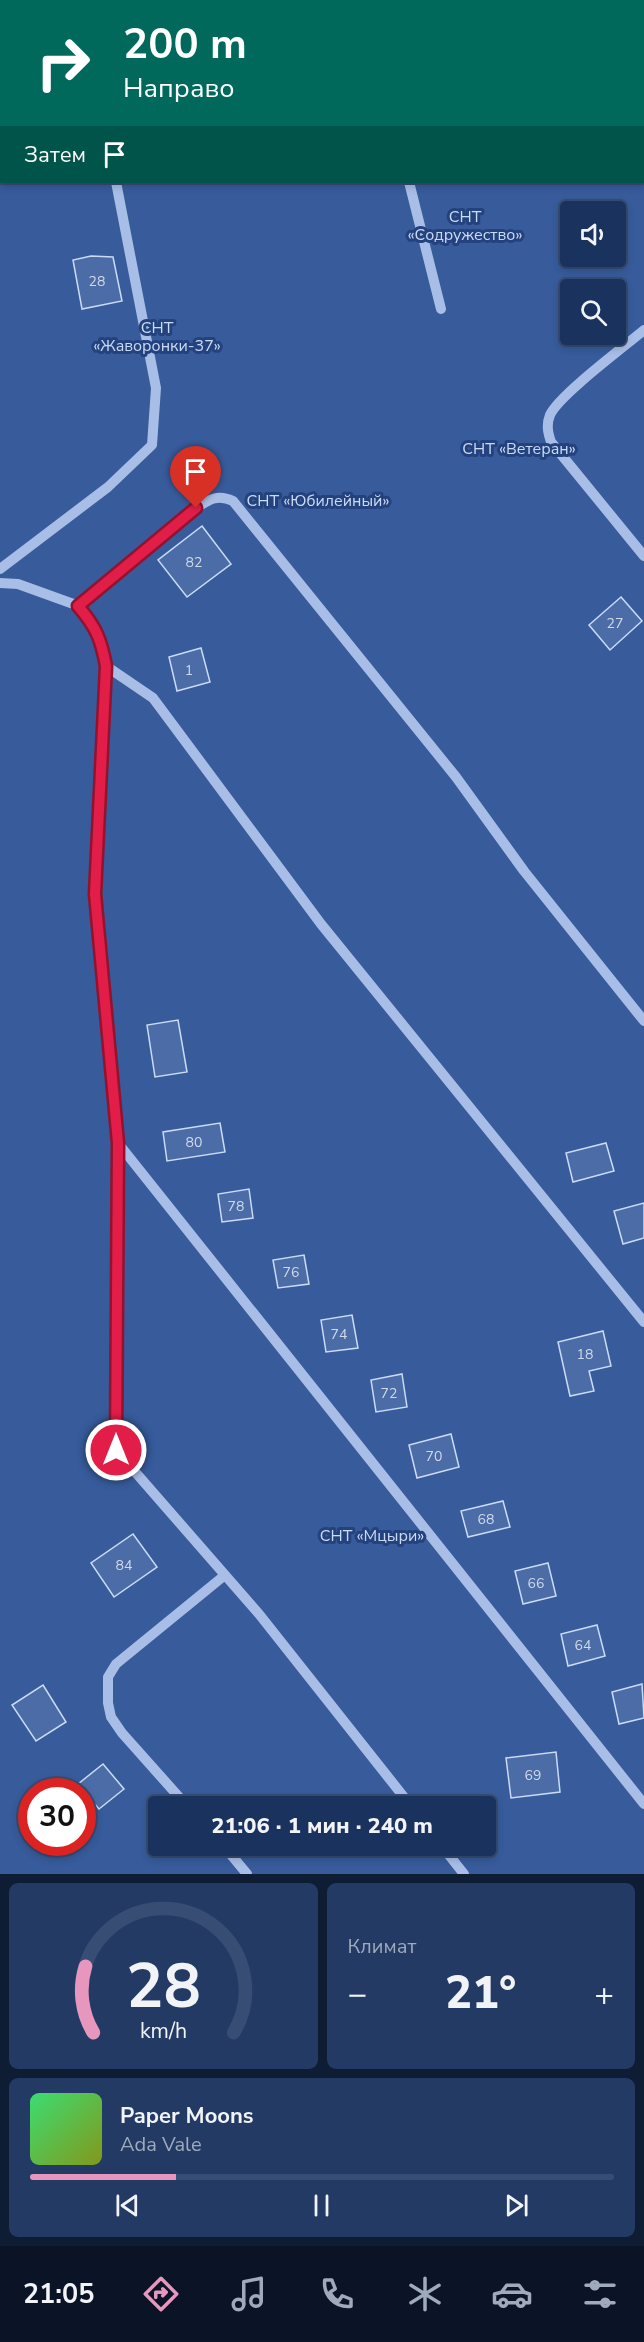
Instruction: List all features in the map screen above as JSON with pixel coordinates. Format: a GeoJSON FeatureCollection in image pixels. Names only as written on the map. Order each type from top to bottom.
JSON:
{"type":"FeatureCollection","features":[{"type":"Feature","properties":{"kind":"street"},"geometry":{"type":"LineString","coordinates":[[0,569],[108,488],[152,445],[156,388],[116,183]]}},
{"type":"Feature","properties":{"kind":"street"},"geometry":{"type":"LineString","coordinates":[[409,183],[441,309]]}},
{"type":"Feature","properties":{"kind":"street"},"geometry":{"type":"LineString","coordinates":[[644,330],[566,396],[550,414],[547,430],[551,442],[644,556]]}},
{"type":"Feature","properties":{"kind":"street"},"geometry":{"type":"LineString","coordinates":[[78,606],[196,508],[212,498],[223,496],[233,501],[456,777],[524,871],[644,1021]]}},
{"type":"Feature","properties":{"kind":"street"},"geometry":{"type":"LineString","coordinates":[[0,583],[18,584],[78,606],[95,626],[102,644],[106,666],[95,894],[118,1143],[116,1450],[259,1614],[403,1796]]}},
{"type":"Feature","properties":{"kind":"street"},"geometry":{"type":"LineString","coordinates":[[106,666],[153,698],[321,924],[644,1322]]}},
{"type":"Feature","properties":{"kind":"street"},"geometry":{"type":"LineString","coordinates":[[118,1143],[644,1804]]}},
{"type":"Feature","properties":{"kind":"street"},"geometry":{"type":"LineString","coordinates":[[179,1796],[122,1734],[111,1717],[108,1703],[108,1677],[116,1664],[225,1575]]}},
{"type":"Feature","properties":{"kind":"street"},"geometry":{"type":"LineString","coordinates":[[232,1856],[247,1874]]}},
{"type":"Feature","properties":{"kind":"street"},"geometry":{"type":"LineString","coordinates":[[450,1856],[464,1874]]}},
{"type":"Feature","properties":{"kind":"green space"},"geometry":{"type":"Polygon","coordinates":[[[0,183],[644,183],[644,1874],[0,1874],[0,183]]]}},
{"type":"Feature","properties":{"kind":"building"},"geometry":{"type":"Polygon","coordinates":[[[91,256],[113,257],[122,301],[82,309],[73,260],[91,256]]]}},
{"type":"Feature","properties":{"kind":"building"},"geometry":{"type":"Polygon","coordinates":[[[202,526],[231,564],[187,597],[158,560],[202,526]]]}},
{"type":"Feature","properties":{"kind":"building"},"geometry":{"type":"Polygon","coordinates":[[[621,597],[642,621],[610,650],[589,625],[621,597]]]}},
{"type":"Feature","properties":{"kind":"building"},"geometry":{"type":"Polygon","coordinates":[[[201,648],[210,682],[177,691],[169,657],[201,648]]]}},
{"type":"Feature","properties":{"kind":"building"},"geometry":{"type":"Polygon","coordinates":[[[178,1020],[187,1072],[155,1077],[147,1025],[178,1020]]]}},
{"type":"Feature","properties":{"kind":"building"},"geometry":{"type":"Polygon","coordinates":[[[220,1123],[225,1152],[167,1161],[163,1132],[220,1123]]]}},
{"type":"Feature","properties":{"kind":"building"},"geometry":{"type":"Polygon","coordinates":[[[606,1143],[614,1171],[573,1182],[566,1153],[606,1143]]]}},
{"type":"Feature","properties":{"kind":"building"},"geometry":{"type":"Polygon","coordinates":[[[249,1189],[253,1218],[222,1222],[218,1194],[249,1189]]]}},
{"type":"Feature","properties":{"kind":"building"},"geometry":{"type":"Polygon","coordinates":[[[644,1203],[644,1238],[623,1244],[614,1211],[644,1203]]]}},
{"type":"Feature","properties":{"kind":"building"},"geometry":{"type":"Polygon","coordinates":[[[304,1255],[309,1284],[278,1288],[273,1260],[304,1255]]]}},
{"type":"Feature","properties":{"kind":"building"},"geometry":{"type":"Polygon","coordinates":[[[352,1315],[358,1348],[326,1352],[321,1320],[352,1315]]]}},
{"type":"Feature","properties":{"kind":"building"},"geometry":{"type":"Polygon","coordinates":[[[603,1331],[611,1366],[589,1371],[594,1391],[570,1396],[558,1342],[603,1331]]]}},
{"type":"Feature","properties":{"kind":"building"},"geometry":{"type":"Polygon","coordinates":[[[402,1374],[407,1407],[376,1412],[371,1380],[402,1374]]]}},
{"type":"Feature","properties":{"kind":"building"},"geometry":{"type":"Polygon","coordinates":[[[451,1434],[459,1467],[417,1478],[409,1445],[451,1434]]]}},
{"type":"Feature","properties":{"kind":"building"},"geometry":{"type":"Polygon","coordinates":[[[503,1501],[510,1527],[468,1537],[461,1511],[503,1501]]]}},
{"type":"Feature","properties":{"kind":"building"},"geometry":{"type":"Polygon","coordinates":[[[133,1534],[157,1567],[114,1597],[91,1563],[133,1534]]]}},
{"type":"Feature","properties":{"kind":"building"},"geometry":{"type":"Polygon","coordinates":[[[548,1563],[556,1596],[523,1604],[515,1571],[548,1563]]]}},
{"type":"Feature","properties":{"kind":"building"},"geometry":{"type":"Polygon","coordinates":[[[597,1625],[605,1656],[568,1666],[561,1634],[597,1625]]]}},
{"type":"Feature","properties":{"kind":"building"},"geometry":{"type":"Polygon","coordinates":[[[642,1684],[644,1718],[619,1724],[612,1692],[642,1684]]]}},
{"type":"Feature","properties":{"kind":"building"},"geometry":{"type":"Polygon","coordinates":[[[43,1685],[66,1722],[36,1741],[12,1705],[43,1685]]]}},
{"type":"Feature","properties":{"kind":"building"},"geometry":{"type":"Polygon","coordinates":[[[556,1752],[560,1792],[511,1798],[506,1758],[556,1752]]]}},
{"type":"Feature","properties":{"kind":"building"},"geometry":{"type":"Polygon","coordinates":[[[103,1764],[124,1789],[99,1809],[96,1805],[96,1778],[86,1778],[103,1764]]]}},
{"type":"Feature","properties":{"kind":"route"},"geometry":{"type":"LineString","coordinates":[[116,1450],[118,1143],[95,894],[106,666],[102,644],[95,626],[78,606],[196,508]]}},
{"type":"Feature","properties":{"kind":"park label","name":"СНТ «Содружество»"},"geometry":{"type":"Point","coordinates":[465,226]}},
{"type":"Feature","properties":{"kind":"park label","name":"СНТ «Жаворонки-37»"},"geometry":{"type":"Point","coordinates":[157,337]}},
{"type":"Feature","properties":{"kind":"park label","name":"СНТ «Ветеран»"},"geometry":{"type":"Point","coordinates":[519,449]}},
{"type":"Feature","properties":{"kind":"park label","name":"СНТ «Юбилейный»"},"geometry":{"type":"Point","coordinates":[318,501]}},
{"type":"Feature","properties":{"kind":"park label","name":"СНТ «Мцыри»"},"geometry":{"type":"Point","coordinates":[372,1536]}}]}
